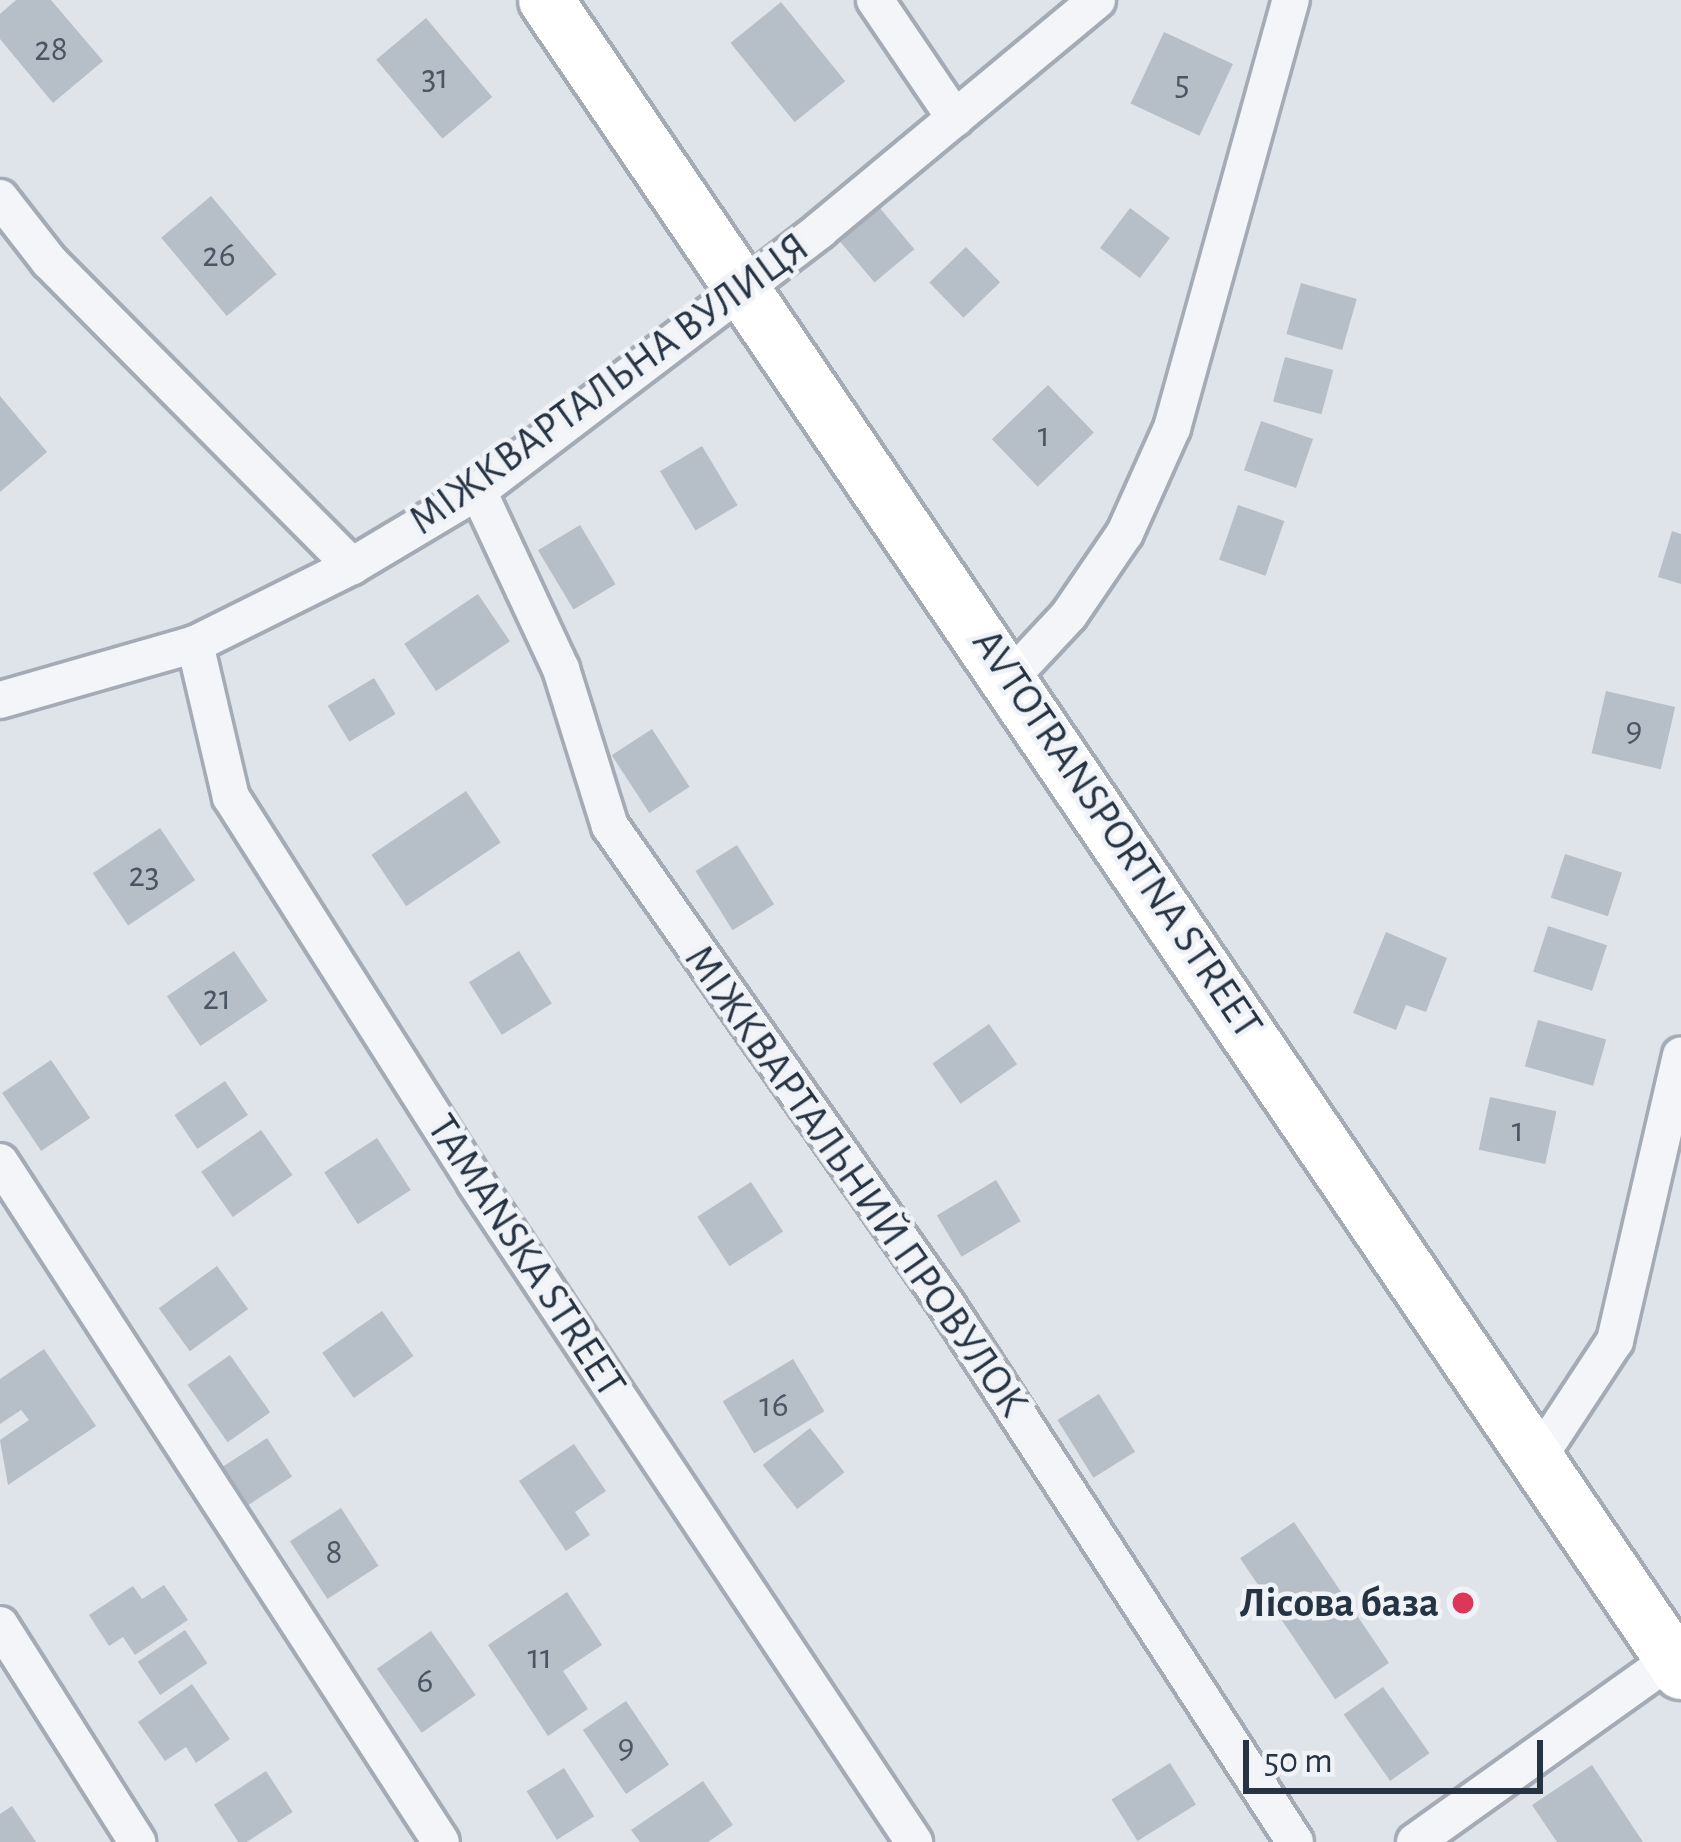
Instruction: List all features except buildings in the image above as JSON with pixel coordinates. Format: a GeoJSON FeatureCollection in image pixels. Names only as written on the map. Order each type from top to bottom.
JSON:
{"type":"FeatureCollection","features":[{"type":"Feature","properties":{"kind":"main road","name":"AVTOTRANSPORTNA STREET"},"geometry":{"type":"LineString","coordinates":[[546,0],[747,286],[1676,1666]]}},
{"type":"Feature","properties":{"kind":"street"},"geometry":{"type":"LineString","coordinates":[[874,0],[955,118]]}},
{"type":"Feature","properties":{"kind":"street","name":"МІЖКВАРТАЛЬНА ВУЛИЦЯ"},"geometry":{"type":"LineString","coordinates":[[0,700],[195,644],[352,566],[478,490],[747,286],[1096,0]]}},
{"type":"Feature","properties":{"kind":"street"},"geometry":{"type":"LineString","coordinates":[[1011,676],[1070,615],[1125,532],[1172,428],[1291,0]]}},
{"type":"Feature","properties":{"kind":"street"},"geometry":{"type":"LineString","coordinates":[[0,198],[49,261],[352,566]]}},
{"type":"Feature","properties":{"kind":"street","name":"МІЖКВАРТАЛЬНИЙ ПРОВУЛОК"},"geometry":{"type":"LineString","coordinates":[[478,490],[562,669],[610,826],[946,1304],[1295,1842]]}},
{"type":"Feature","properties":{"kind":"street","name":"TAMANSKA STREET"},"geometry":{"type":"LineString","coordinates":[[195,644],[230,797],[475,1182],[914,1842]]}},
{"type":"Feature","properties":{"kind":"street"},"geometry":{"type":"LineString","coordinates":[[1538,1458],[1616,1341],[1681,1056]]}},
{"type":"Feature","properties":{"kind":"street"},"geometry":{"type":"LineString","coordinates":[[0,1162],[441,1842]]}},
{"type":"Feature","properties":{"kind":"street"},"geometry":{"type":"LineString","coordinates":[[0,1624],[137,1842]]}},
{"type":"Feature","properties":{"kind":"street"},"geometry":{"type":"LineString","coordinates":[[1415,1842],[1676,1666]]}},
{"type":"Feature","properties":{"kind":"place","name":"Лісова база"},"geometry":{"type":"Point","coordinates":[1463,1603]}}]}
